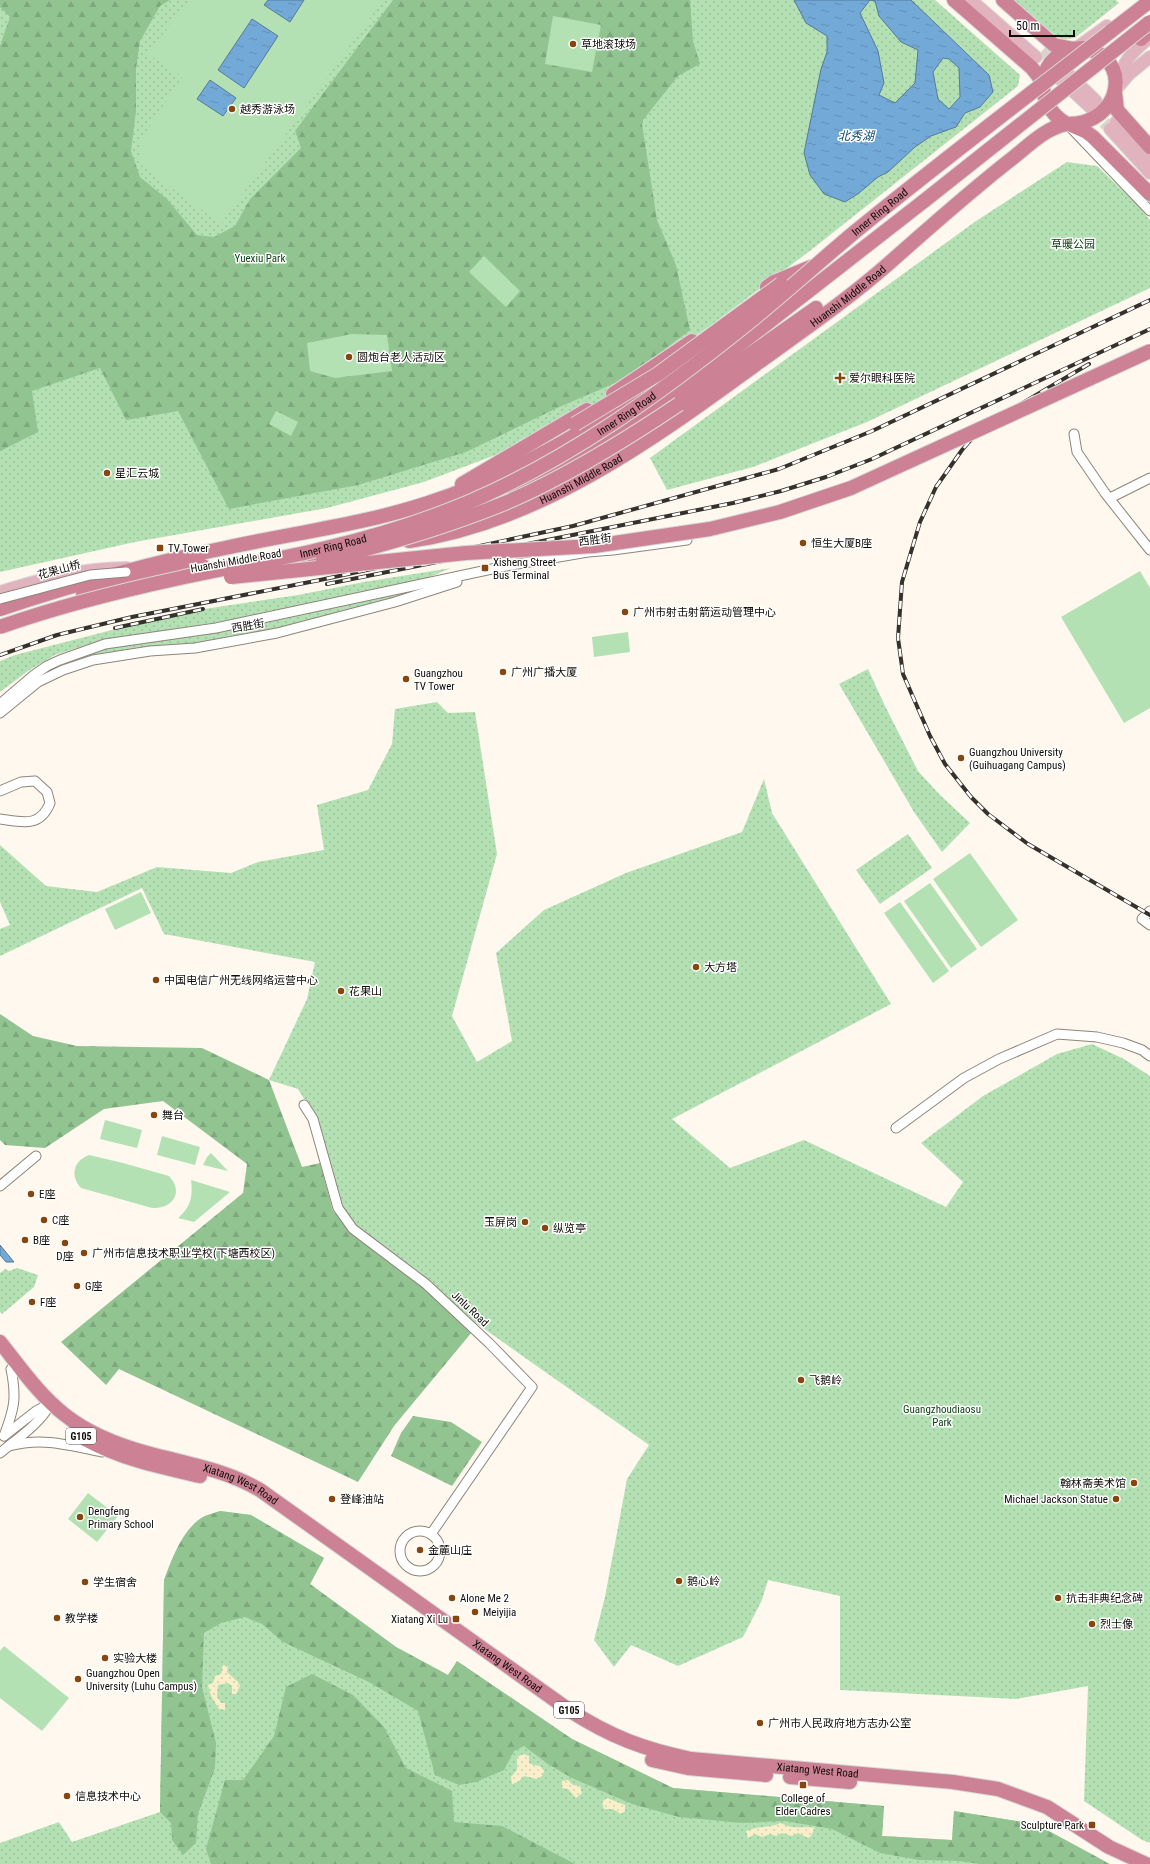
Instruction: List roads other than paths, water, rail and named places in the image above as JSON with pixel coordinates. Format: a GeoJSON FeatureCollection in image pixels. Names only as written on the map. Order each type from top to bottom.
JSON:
{"type":"FeatureCollection","features":[{"type":"Feature","properties":{"kind":"highway"},"geometry":{"type":"LineString","coordinates":[[954,0],[1032,68],[1039,77],[1048,104],[1058,117],[1067,124],[1085,131],[1093,137],[1150,194]]}},
{"type":"Feature","properties":{"kind":"highway"},"geometry":{"type":"LineString","coordinates":[[1003,0],[1054,45],[1086,49],[1100,55],[1108,62],[1113,72],[1117,110],[1150,147]]}},
{"type":"Feature","properties":{"kind":"highway"},"geometry":{"type":"LineString","coordinates":[[1110,32],[1142,0]]}},
{"type":"Feature","properties":{"kind":"highway","name":"Inner Ring Road"},"geometry":{"type":"LineString","coordinates":[[0,627],[79,602],[130,589],[302,554],[357,540],[440,513],[494,491],[552,461],[629,413],[750,321],[856,231],[1150,1]]}},
{"type":"Feature","properties":{"kind":"highway"},"geometry":{"type":"LineString","coordinates":[[366,538],[428,524],[497,499],[545,476],[605,441],[686,385],[926,204],[1150,22]]}},
{"type":"Feature","properties":{"kind":"highway","name":"Inner Ring Road"},"geometry":{"type":"LineString","coordinates":[[679,404],[926,204],[1144,34]]}},
{"type":"Feature","properties":{"kind":"highway"},"geometry":{"type":"LineString","coordinates":[[428,503],[606,398],[679,350],[774,282],[812,266],[1042,87],[1044,73],[1051,61],[1063,52],[1074,48]]}},
{"type":"Feature","properties":{"kind":"highway"},"geometry":{"type":"LineString","coordinates":[[1067,124],[1086,121],[1098,115],[1110,104],[1115,91]]}},
{"type":"Feature","properties":{"kind":"highway","name":"Huanshi Middle Road"},"geometry":{"type":"LineString","coordinates":[[0,620],[63,600],[156,576],[308,554],[366,538],[398,541],[446,535],[504,516],[607,466],[658,435],[856,290],[958,202],[1039,138],[1058,126],[1067,124]]}},
{"type":"Feature","properties":{"kind":"highway","name":"Inner Ring Road"},"geometry":{"type":"LineString","coordinates":[[0,634],[125,599],[231,577],[304,564],[364,550],[424,533],[506,502],[565,473],[623,441],[679,404],[775,338],[958,202]]}},
{"type":"Feature","properties":{"kind":"highway"},"geometry":{"type":"LineString","coordinates":[[428,503],[461,488],[575,424],[658,374],[856,231]]}},
{"type":"Feature","properties":{"kind":"highway"},"geometry":{"type":"LineString","coordinates":[[231,577],[466,553],[594,546],[710,529],[780,512],[851,488],[1150,351]]}},
{"type":"Feature","properties":{"kind":"highway","name":"Huanshi Middle Road"},"geometry":{"type":"LineString","coordinates":[[0,610],[140,568],[238,545],[382,517],[428,503]]}},
{"type":"Feature","properties":{"kind":"highway"},"geometry":{"type":"LineString","coordinates":[[0,634],[80,608],[308,554],[372,552],[446,535]]}},
{"type":"Feature","properties":{"kind":"highway","name":"Xiatang West Road"},"geometry":{"type":"LineString","coordinates":[[0,1342],[47,1407],[108,1440],[146,1453],[214,1469],[254,1486],[570,1710],[602,1730],[624,1741],[650,1750],[691,1759],[953,1782],[998,1789],[1047,1807],[1109,1847],[1146,1864]]}},
{"type":"Feature","properties":{"kind":"highway","name":"Xiatang West Road"},"geometry":{"type":"LineString","coordinates":[[0,1356],[47,1407],[80,1436],[118,1455],[156,1466],[221,1481],[259,1500],[290,1520],[561,1715],[594,1736],[632,1754],[674,1766],[709,1771],[938,1789],[988,1796],[1016,1804],[1042,1815],[1122,1864]]}},
{"type":"Feature","properties":{"kind":"main road"},"geometry":{"type":"LineString","coordinates":[[971,0],[1039,54],[984,0]]}},
{"type":"Feature","properties":{"kind":"main road"},"geometry":{"type":"LineString","coordinates":[[1074,48],[1142,0]]}},
{"type":"Feature","properties":{"kind":"main road"},"geometry":{"type":"LineString","coordinates":[[1115,91],[1123,65],[1144,34],[1150,15]]}},
{"type":"Feature","properties":{"kind":"main road"},"geometry":{"type":"LineString","coordinates":[[1144,34],[1130,45],[1133,52],[1142,56],[1150,53]]}},
{"type":"Feature","properties":{"kind":"main road"},"geometry":{"type":"LineString","coordinates":[[1100,55],[1144,34]]}},
{"type":"Feature","properties":{"kind":"main road"},"geometry":{"type":"LineString","coordinates":[[1115,91],[1129,74],[1150,57]]}},
{"type":"Feature","properties":{"kind":"main road"},"geometry":{"type":"LineString","coordinates":[[1061,73],[1093,104]]}},
{"type":"Feature","properties":{"kind":"main road"},"geometry":{"type":"LineString","coordinates":[[1150,161],[1113,125],[1150,173]]}},
{"type":"Feature","properties":{"kind":"main road"},"geometry":{"type":"LineString","coordinates":[[0,592],[71,572],[109,568],[140,568]]}},
{"type":"Feature","properties":{"kind":"street"},"geometry":{"type":"LineString","coordinates":[[1067,124],[1150,211]]}},
{"type":"Feature","properties":{"kind":"street"},"geometry":{"type":"LineString","coordinates":[[1074,434],[1077,452],[1150,550]]}},
{"type":"Feature","properties":{"kind":"street"},"geometry":{"type":"LineString","coordinates":[[1110,498],[1150,478]]}},
{"type":"Feature","properties":{"kind":"street","name":"西胜街"},"geometry":{"type":"LineString","coordinates":[[0,704],[47,666],[105,644],[216,628],[506,566],[588,552],[687,540]]}},
{"type":"Feature","properties":{"kind":"street","name":"西胜街"},"geometry":{"type":"LineString","coordinates":[[0,713],[38,682],[63,670],[93,660],[150,651],[195,648],[277,633],[395,602],[506,566]]}},
{"type":"Feature","properties":{"kind":"street","name":"花果山桥"},"geometry":{"type":"LineString","coordinates":[[0,599],[90,575],[126,572]]}},
{"type":"Feature","properties":{"kind":"street"},"geometry":{"type":"LineString","coordinates":[[0,791],[21,782],[35,781],[47,792],[50,803],[44,814],[37,820],[28,823],[0,819]]}},
{"type":"Feature","properties":{"kind":"street"},"geometry":{"type":"LineString","coordinates":[[1150,911],[1142,919],[1150,925]]}},
{"type":"Feature","properties":{"kind":"street"},"geometry":{"type":"LineString","coordinates":[[896,1128],[964,1078],[999,1059],[1057,1034],[1097,1037],[1123,1043],[1142,1050],[1150,1056]]}},
{"type":"Feature","properties":{"kind":"street","name":"Jinlu Road"},"geometry":{"type":"LineString","coordinates":[[304,1105],[313,1119],[338,1208],[353,1229],[426,1284],[489,1343],[532,1387],[431,1534]]}},
{"type":"Feature","properties":{"kind":"street"},"geometry":{"type":"LineString","coordinates":[[0,1186],[36,1156]]}},
{"type":"Feature","properties":{"kind":"street"},"geometry":{"type":"LineString","coordinates":[[2,1438],[15,1405],[15,1390],[12,1369]]}},
{"type":"Feature","properties":{"kind":"street"},"geometry":{"type":"LineString","coordinates":[[2,1438],[47,1407]]}},
{"type":"Feature","properties":{"kind":"street"},"geometry":{"type":"LineString","coordinates":[[0,1453],[35,1424],[47,1407]]}},
{"type":"Feature","properties":{"kind":"street"},"geometry":{"type":"LineString","coordinates":[[9,1446],[27,1442],[44,1441],[118,1455]]}},
{"type":"Feature","properties":{"kind":"street"},"geometry":{"type":"LineString","coordinates":[[425,1531],[431,1534],[439,1544],[440,1550],[436,1562],[425,1570],[412,1569],[403,1560],[400,1554],[403,1541],[412,1532],[425,1531]]}},
{"type":"Feature","properties":{"kind":"water"},"geometry":{"type":"Polygon","coordinates":[[[268,0],[304,0],[290,22],[264,5],[268,0]]]}},
{"type":"Feature","properties":{"kind":"water","name":"北秀湖"},"geometry":{"type":"Polygon","coordinates":[[[794,0],[870,0],[911,0],[989,75],[993,92],[980,107],[965,113],[956,127],[931,136],[915,147],[888,172],[878,177],[859,193],[845,202],[824,194],[810,175],[804,153],[821,69],[827,52],[827,36],[806,23],[794,0]],[[870,0],[860,13],[878,51],[884,83],[879,95],[895,103],[915,83],[918,50],[901,42],[879,16],[875,1],[870,0]],[[943,58],[933,72],[938,99],[949,109],[960,97],[959,68],[949,59],[943,58]]]}},
{"type":"Feature","properties":{"kind":"water"},"geometry":{"type":"Polygon","coordinates":[[[252,19],[278,36],[244,88],[218,70],[252,19]]]}},
{"type":"Feature","properties":{"kind":"water"},"geometry":{"type":"Polygon","coordinates":[[[210,80],[236,98],[223,116],[197,99],[210,80]]]}},
{"type":"Feature","properties":{"kind":"water"},"geometry":{"type":"Polygon","coordinates":[[[0,1245],[14,1262],[6,1262],[0,1255],[0,1245]]]}},
{"type":"Feature","properties":{"kind":"tunnel"},"geometry":{"type":"LineString","coordinates":[[1042,51],[1060,67]]}},
{"type":"Feature","properties":{"kind":"tunnel"},"geometry":{"type":"LineString","coordinates":[[1092,109],[1110,129]]}},
{"type":"Feature","properties":{"kind":"railway"},"geometry":{"type":"LineString","coordinates":[[0,655],[57,635],[132,617],[320,580],[573,526],[779,469],[872,431],[1150,300]]}},
{"type":"Feature","properties":{"kind":"railway"},"geometry":{"type":"LineString","coordinates":[[327,584],[733,503],[781,491],[826,477],[872,459],[1150,329]]}},
{"type":"Feature","properties":{"kind":"railway"},"geometry":{"type":"LineString","coordinates":[[1089,364],[983,426],[962,450],[936,487],[920,522],[902,582],[898,638],[903,674],[930,736],[945,764],[971,797],[988,814],[1028,844],[1150,915]]}},
{"type":"Feature","properties":{"kind":"railway"},"geometry":{"type":"LineString","coordinates":[[115,628],[203,609]]}},
{"type":"Feature","properties":{"kind":"place","name":"草地滚球场"},"geometry":{"type":"Point","coordinates":[573,44]}},
{"type":"Feature","properties":{"kind":"place","name":"越秀游泳场"},"geometry":{"type":"Point","coordinates":[232,109]}},
{"type":"Feature","properties":{"kind":"place","name":"圆炮台老人活动区"},"geometry":{"type":"Point","coordinates":[349,357]}},
{"type":"Feature","properties":{"kind":"place","name":"爱尔眼科医院"},"geometry":{"type":"Point","coordinates":[840,378]}},
{"type":"Feature","properties":{"kind":"place","name":"星汇云城"},"geometry":{"type":"Point","coordinates":[107,473]}},
{"type":"Feature","properties":{"kind":"place","name":"恒生大厦B座"},"geometry":{"type":"Point","coordinates":[803,543]}},
{"type":"Feature","properties":{"kind":"place","name":"TV Tower"},"geometry":{"type":"Point","coordinates":[160,548]}},
{"type":"Feature","properties":{"kind":"place","name":"Xisheng Street Bus Terminal"},"geometry":{"type":"Point","coordinates":[485,568]}},
{"type":"Feature","properties":{"kind":"place","name":"广州市射击射箭运动管理中心"},"geometry":{"type":"Point","coordinates":[625,612]}},
{"type":"Feature","properties":{"kind":"place","name":"广州广播大厦"},"geometry":{"type":"Point","coordinates":[503,672]}},
{"type":"Feature","properties":{"kind":"place","name":"Guangzhou TV Tower"},"geometry":{"type":"Point","coordinates":[406,679]}},
{"type":"Feature","properties":{"kind":"place","name":"Guangzhou University (Guihuagang Campus)"},"geometry":{"type":"Point","coordinates":[961,758]}},
{"type":"Feature","properties":{"kind":"place","name":"大方塔"},"geometry":{"type":"Point","coordinates":[696,967]}},
{"type":"Feature","properties":{"kind":"place","name":"中国电信广州无线网络运营中心"},"geometry":{"type":"Point","coordinates":[156,980]}},
{"type":"Feature","properties":{"kind":"place","name":"花果山"},"geometry":{"type":"Point","coordinates":[341,991]}},
{"type":"Feature","properties":{"kind":"place","name":"舞台"},"geometry":{"type":"Point","coordinates":[154,1115]}},
{"type":"Feature","properties":{"kind":"place","name":"E座"},"geometry":{"type":"Point","coordinates":[31,1194]}},
{"type":"Feature","properties":{"kind":"place","name":"C座"},"geometry":{"type":"Point","coordinates":[44,1220]}},
{"type":"Feature","properties":{"kind":"place","name":"玉屏岗"},"geometry":{"type":"Point","coordinates":[525,1222]}},
{"type":"Feature","properties":{"kind":"place","name":"纵览亭"},"geometry":{"type":"Point","coordinates":[545,1228]}},
{"type":"Feature","properties":{"kind":"place","name":"B座"},"geometry":{"type":"Point","coordinates":[25,1240]}},
{"type":"Feature","properties":{"kind":"place","name":"D座"},"geometry":{"type":"Point","coordinates":[65,1243]}},
{"type":"Feature","properties":{"kind":"place","name":"广州市信息技术职业学校(下塘西校区)"},"geometry":{"type":"Point","coordinates":[84,1253]}},
{"type":"Feature","properties":{"kind":"place","name":"G座"},"geometry":{"type":"Point","coordinates":[77,1286]}},
{"type":"Feature","properties":{"kind":"place","name":"F座"},"geometry":{"type":"Point","coordinates":[32,1302]}},
{"type":"Feature","properties":{"kind":"place","name":"飞鹅岭"},"geometry":{"type":"Point","coordinates":[801,1380]}},
{"type":"Feature","properties":{"kind":"place","name":"翰林斋美术馆"},"geometry":{"type":"Point","coordinates":[1134,1483]}},
{"type":"Feature","properties":{"kind":"place","name":"登峰油站"},"geometry":{"type":"Point","coordinates":[332,1499]}},
{"type":"Feature","properties":{"kind":"place","name":"Michael Jackson Statue"},"geometry":{"type":"Point","coordinates":[1116,1499]}},
{"type":"Feature","properties":{"kind":"place","name":"Dengfeng Primary School"},"geometry":{"type":"Point","coordinates":[80,1517]}},
{"type":"Feature","properties":{"kind":"place","name":"金麓山庄"},"geometry":{"type":"Point","coordinates":[420,1550]}},
{"type":"Feature","properties":{"kind":"place","name":"鹅心岭"},"geometry":{"type":"Point","coordinates":[679,1581]}},
{"type":"Feature","properties":{"kind":"place","name":"学生宿舍"},"geometry":{"type":"Point","coordinates":[85,1582]}},
{"type":"Feature","properties":{"kind":"place","name":"Alone Me 2"},"geometry":{"type":"Point","coordinates":[452,1598]}},
{"type":"Feature","properties":{"kind":"place","name":"抗击非典纪念碑"},"geometry":{"type":"Point","coordinates":[1058,1598]}},
{"type":"Feature","properties":{"kind":"place","name":"Meiyijia"},"geometry":{"type":"Point","coordinates":[475,1612]}},
{"type":"Feature","properties":{"kind":"place","name":"教学楼"},"geometry":{"type":"Point","coordinates":[57,1618]}},
{"type":"Feature","properties":{"kind":"place","name":"Xiatang Xi Lu"},"geometry":{"type":"Point","coordinates":[456,1619]}},
{"type":"Feature","properties":{"kind":"place","name":"烈士像"},"geometry":{"type":"Point","coordinates":[1092,1624]}},
{"type":"Feature","properties":{"kind":"place","name":"实验大楼"},"geometry":{"type":"Point","coordinates":[105,1658]}},
{"type":"Feature","properties":{"kind":"place","name":"Guangzhou Open University (Luhu Campus)"},"geometry":{"type":"Point","coordinates":[78,1679]}},
{"type":"Feature","properties":{"kind":"place","name":"广州市人民政府地方志办公室"},"geometry":{"type":"Point","coordinates":[760,1723]}},
{"type":"Feature","properties":{"kind":"place","name":"College of Elder Cadres"},"geometry":{"type":"Point","coordinates":[803,1785]}},
{"type":"Feature","properties":{"kind":"place","name":"信息技术中心"},"geometry":{"type":"Point","coordinates":[67,1796]}},
{"type":"Feature","properties":{"kind":"place","name":"Sculpture Park"},"geometry":{"type":"Point","coordinates":[1092,1825]}},
{"type":"Feature","properties":{"kind":"park label","name":"草暖公园"},"geometry":{"type":"Point","coordinates":[1073,244]}},
{"type":"Feature","properties":{"kind":"park label","name":"Yuexiu Park"},"geometry":{"type":"Point","coordinates":[260,258]}},
{"type":"Feature","properties":{"kind":"park label","name":"Guangzhoudiaosu Park"},"geometry":{"type":"Point","coordinates":[942,1415]}}]}
